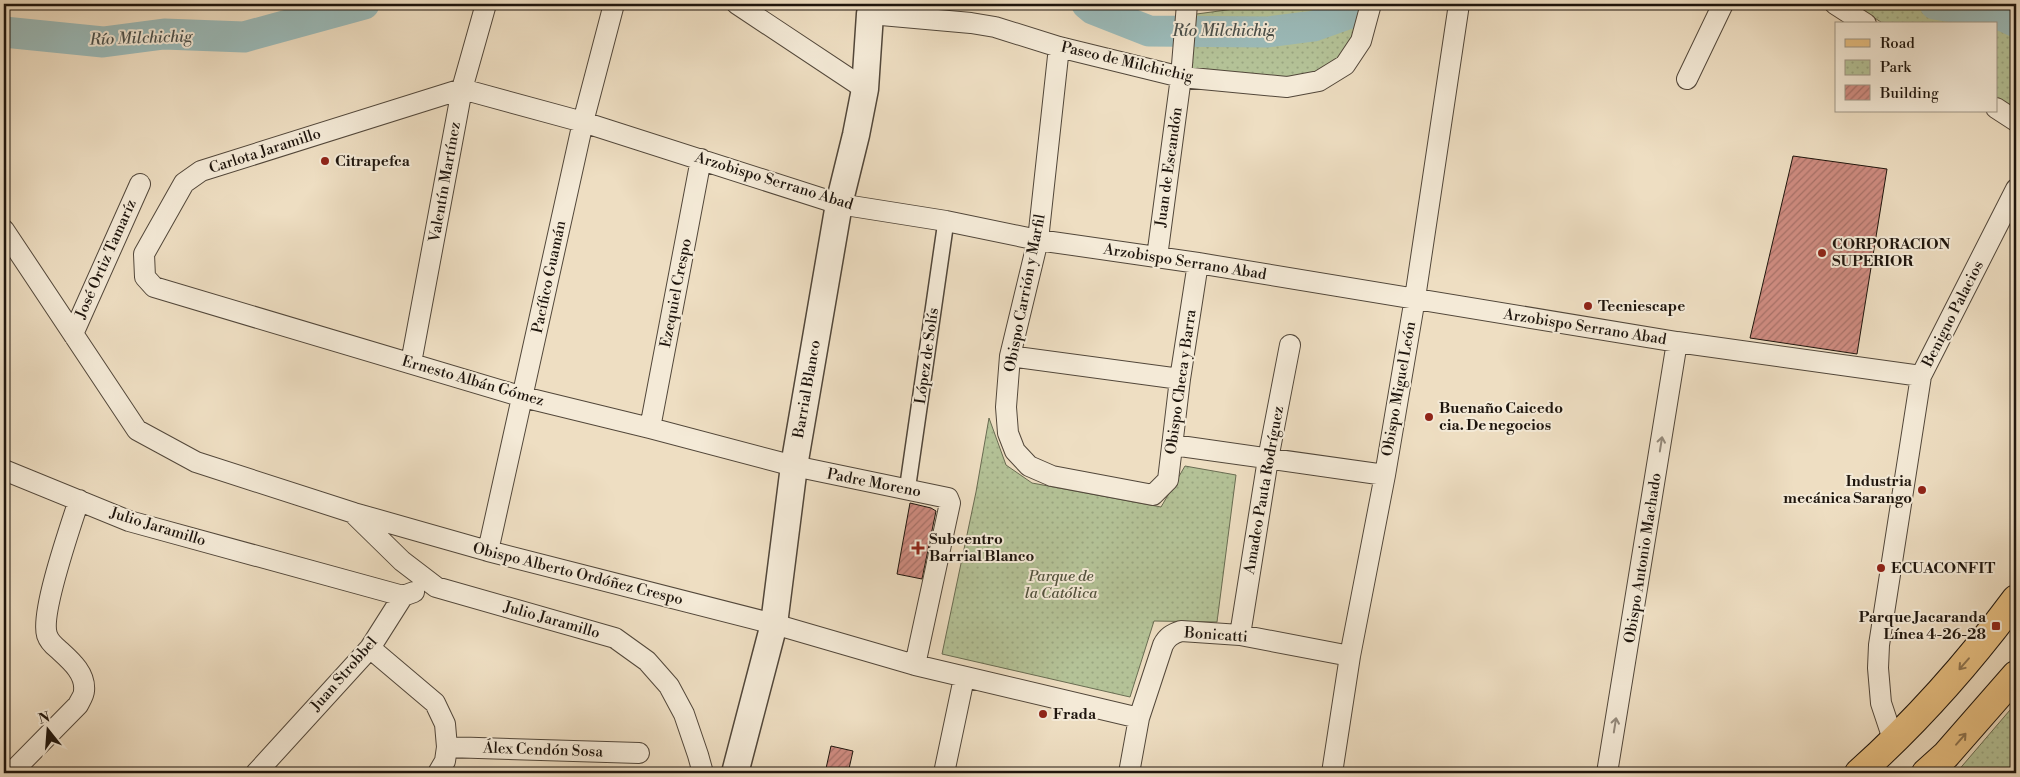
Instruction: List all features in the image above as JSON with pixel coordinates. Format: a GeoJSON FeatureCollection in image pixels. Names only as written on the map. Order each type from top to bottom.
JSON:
{"type":"FeatureCollection","features":[{"type":"Feature","properties":{"kind":"main road"},"geometry":{"type":"LineString","coordinates":[[1859,773],[1894,742],[1996,626],[2016,598]]}},
{"type":"Feature","properties":{"kind":"main road"},"geometry":{"type":"LineString","coordinates":[[1926,773],[1946,755],[2016,675]]}},
{"type":"Feature","properties":{"kind":"street","name":"Valentín Martínez"},"geometry":{"type":"LineString","coordinates":[[411,363],[462,89],[486,4]]}},
{"type":"Feature","properties":{"kind":"street","name":"Pacífico Guamán"},"geometry":{"type":"LineString","coordinates":[[488,551],[524,397],[583,122],[614,4]]}},
{"type":"Feature","properties":{"kind":"street"},"geometry":{"type":"LineString","coordinates":[[737,4],[866,89]]}},
{"type":"Feature","properties":{"kind":"street","name":"Paseo de Milchichig"},"geometry":{"type":"LineString","coordinates":[[871,9],[995,27],[1059,47],[1287,87],[1318,81],[1345,65],[1361,41],[1371,4]]}},
{"type":"Feature","properties":{"kind":"street","name":"Obispo Miguel León"},"geometry":{"type":"LineString","coordinates":[[1332,773],[1350,656],[1385,475],[1415,298],[1459,4]]}},
{"type":"Feature","properties":{"kind":"street"},"geometry":{"type":"LineString","coordinates":[[1688,79],[1723,4]]}},
{"type":"Feature","properties":{"kind":"street"},"geometry":{"type":"LineString","coordinates":[[1835,4],[1863,22]]}},
{"type":"Feature","properties":{"kind":"street","name":"Barrial Blanco"},"geometry":{"type":"LineString","coordinates":[[735,773],[774,624],[794,466],[839,204],[866,89],[871,9]]}},
{"type":"Feature","properties":{"kind":"street","name":"Juan de Escandón"},"geometry":{"type":"LineString","coordinates":[[1157,257],[1182,68],[1187,10]]}},
{"type":"Feature","properties":{"kind":"street","name":"Obispo Carrión y Marfil"},"geometry":{"type":"LineString","coordinates":[[1059,47],[1038,240],[1010,356],[1006,406],[1008,433],[1015,451],[1029,466],[1052,476],[1153,495]]}},
{"type":"Feature","properties":{"kind":"street","name":"Arzobispo Serrano Abad"},"geometry":{"type":"LineString","coordinates":[[462,89],[583,122],[839,204],[946,221],[1038,240],[1198,263],[1677,342],[1921,376]]}},
{"type":"Feature","properties":{"kind":"street","name":"Carlota Jaramillo"},"geometry":{"type":"LineString","coordinates":[[154,287],[145,277],[144,254],[184,183],[201,172],[462,89]]}},
{"type":"Feature","properties":{"kind":"street"},"geometry":{"type":"LineString","coordinates":[[1998,109],[2016,121]]}},
{"type":"Feature","properties":{"kind":"street","name":"Ezequiel Crespo"},"geometry":{"type":"LineString","coordinates":[[650,428],[701,159]]}},
{"type":"Feature","properties":{"kind":"street","name":"José Ortiz Tamaríz"},"geometry":{"type":"LineString","coordinates":[[73,334],[140,184]]}},
{"type":"Feature","properties":{"kind":"street","name":"Benigno Palacios"},"geometry":{"type":"LineString","coordinates":[[1894,742],[1881,703],[1878,668],[1879,645],[1921,376],[2016,189]]}},
{"type":"Feature","properties":{"kind":"street","name":"López de Solís"},"geometry":{"type":"LineString","coordinates":[[907,491],[946,221]]}},
{"type":"Feature","properties":{"kind":"street","name":"Obispo Alberto Ordóñez Crespo"},"geometry":{"type":"LineString","coordinates":[[4,230],[137,430],[196,462],[354,513],[488,551],[774,624],[915,666],[1139,718]]}},
{"type":"Feature","properties":{"kind":"street","name":"Obispo Checa y Barra"},"geometry":{"type":"LineString","coordinates":[[1153,495],[1168,480],[1180,379],[1198,263]]}},
{"type":"Feature","properties":{"kind":"street","name":"Ernesto Albán Gómez"},"geometry":{"type":"LineString","coordinates":[[154,287],[524,397],[794,466]]}},
{"type":"Feature","properties":{"kind":"street","name":"Obispo Antonio Machado"},"geometry":{"type":"LineString","coordinates":[[1607,773],[1677,342]]}},
{"type":"Feature","properties":{"kind":"street","name":"Amadeo Pauta Rodríguez"},"geometry":{"type":"LineString","coordinates":[[1240,635],[1268,460],[1290,345]]}},
{"type":"Feature","properties":{"kind":"street"},"geometry":{"type":"LineString","coordinates":[[1010,356],[1180,379]]}},
{"type":"Feature","properties":{"kind":"street"},"geometry":{"type":"LineString","coordinates":[[1173,445],[1268,460],[1385,475]]}},
{"type":"Feature","properties":{"kind":"street","name":"Padre Moreno"},"geometry":{"type":"LineString","coordinates":[[794,466],[948,498],[950,504],[915,666]]}},
{"type":"Feature","properties":{"kind":"street","name":"Julio Jaramillo"},"geometry":{"type":"LineString","coordinates":[[4,470],[130,520],[403,596]]}},
{"type":"Feature","properties":{"kind":"street"},"geometry":{"type":"LineString","coordinates":[[11,773],[78,705],[84,692],[82,680],[74,664],[49,641],[46,633],[45,618],[64,546],[79,500]]}},
{"type":"Feature","properties":{"kind":"street","name":"Julio Jaramillo"},"geometry":{"type":"LineString","coordinates":[[354,513],[402,561],[436,587],[615,638],[647,661],[670,686],[684,714],[703,773]]}},
{"type":"Feature","properties":{"kind":"street"},"geometry":{"type":"LineString","coordinates":[[403,596],[436,587]]}},
{"type":"Feature","properties":{"kind":"street","name":"Juan Strobbel"},"geometry":{"type":"LineString","coordinates":[[256,773],[370,648],[403,596]]}},
{"type":"Feature","properties":{"kind":"street","name":"Bonicatti"},"geometry":{"type":"LineString","coordinates":[[1129,773],[1139,718],[1167,638],[1181,631],[1240,635],[1350,656]]}},
{"type":"Feature","properties":{"kind":"street"},"geometry":{"type":"LineString","coordinates":[[370,648],[435,703],[445,724],[447,747],[445,761],[438,773]]}},
{"type":"Feature","properties":{"kind":"street"},"geometry":{"type":"LineString","coordinates":[[944,773],[964,678]]}},
{"type":"Feature","properties":{"kind":"street","name":"Álex Cendón Sosa"},"geometry":{"type":"LineString","coordinates":[[447,747],[639,753]]}},
{"type":"Feature","properties":{"kind":"green space"},"geometry":{"type":"Polygon","coordinates":[[[1272,4],[1364,4],[1355,40],[1338,61],[1314,73],[1284,81],[1184,69],[1189,15],[1272,4]]]}},
{"type":"Feature","properties":{"kind":"green space"},"geometry":{"type":"Polygon","coordinates":[[[1853,4],[2016,4],[2016,115],[1998,102],[1998,22],[1881,22],[1853,4]]]}},
{"type":"Feature","properties":{"kind":"green space","name":"Parque de la Católica"},"geometry":{"type":"Polygon","coordinates":[[[989,418],[1006,465],[1032,483],[1161,507],[1185,466],[1236,475],[1217,622],[1154,621],[1130,697],[942,654],[976,492],[989,418]]]}},
{"type":"Feature","properties":{"kind":"green space"},"geometry":{"type":"Polygon","coordinates":[[[2016,703],[2016,773],[1955,773],[1957,772],[2016,703]]]}},
{"type":"Feature","properties":{"kind":"building","name":"CORPORACION SUPERIOR"},"geometry":{"type":"Polygon","coordinates":[[[1793,156],[1887,169],[1857,354],[1750,338],[1793,156]]]}},
{"type":"Feature","properties":{"kind":"building","name":"Subcentro Barrial Blanco"},"geometry":{"type":"Polygon","coordinates":[[[910,503],[936,511],[922,579],[897,574],[910,503]]]}},
{"type":"Feature","properties":{"kind":"building"},"geometry":{"type":"Polygon","coordinates":[[[831,746],[853,751],[848,773],[825,773],[831,746]]]}},
{"type":"Feature","properties":{"kind":"waterway","name":"Río Milchichig"},"geometry":{"type":"LineString","coordinates":[[4,32],[103,42],[164,34],[244,37],[364,4]]}},
{"type":"Feature","properties":{"kind":"waterway","name":"Río Milchichig"},"geometry":{"type":"LineString","coordinates":[[1087,4],[1093,9],[1149,31],[1268,32],[1314,26],[1356,11],[1361,4]]}},
{"type":"Feature","properties":{"kind":"waterway","name":"Río Milchichig"},"geometry":{"type":"LineString","coordinates":[[1935,4],[2003,16],[2016,22]]}},
{"type":"Feature","properties":{"kind":"place","name":"Citrapefca"},"geometry":{"type":"Point","coordinates":[325,161]}},
{"type":"Feature","properties":{"kind":"place","name":"CORPORACION SUPERIOR"},"geometry":{"type":"Point","coordinates":[1822,253]}},
{"type":"Feature","properties":{"kind":"place","name":"Tecniescape"},"geometry":{"type":"Point","coordinates":[1588,306]}},
{"type":"Feature","properties":{"kind":"place","name":"Buenaño Caicedo cia. De negocios"},"geometry":{"type":"Point","coordinates":[1429,417]}},
{"type":"Feature","properties":{"kind":"place","name":"Industria mecánica Sarango"},"geometry":{"type":"Point","coordinates":[1922,490]}},
{"type":"Feature","properties":{"kind":"place","name":"Subcentro Barrial Blanco"},"geometry":{"type":"Point","coordinates":[918,548]}},
{"type":"Feature","properties":{"kind":"place","name":"ECUACONFIT"},"geometry":{"type":"Point","coordinates":[1881,568]}},
{"type":"Feature","properties":{"kind":"place","name":"Parque Jacaranda Línea 4-26-28"},"geometry":{"type":"Point","coordinates":[1996,626]}},
{"type":"Feature","properties":{"kind":"place","name":"Frada"},"geometry":{"type":"Point","coordinates":[1043,714]}}]}
